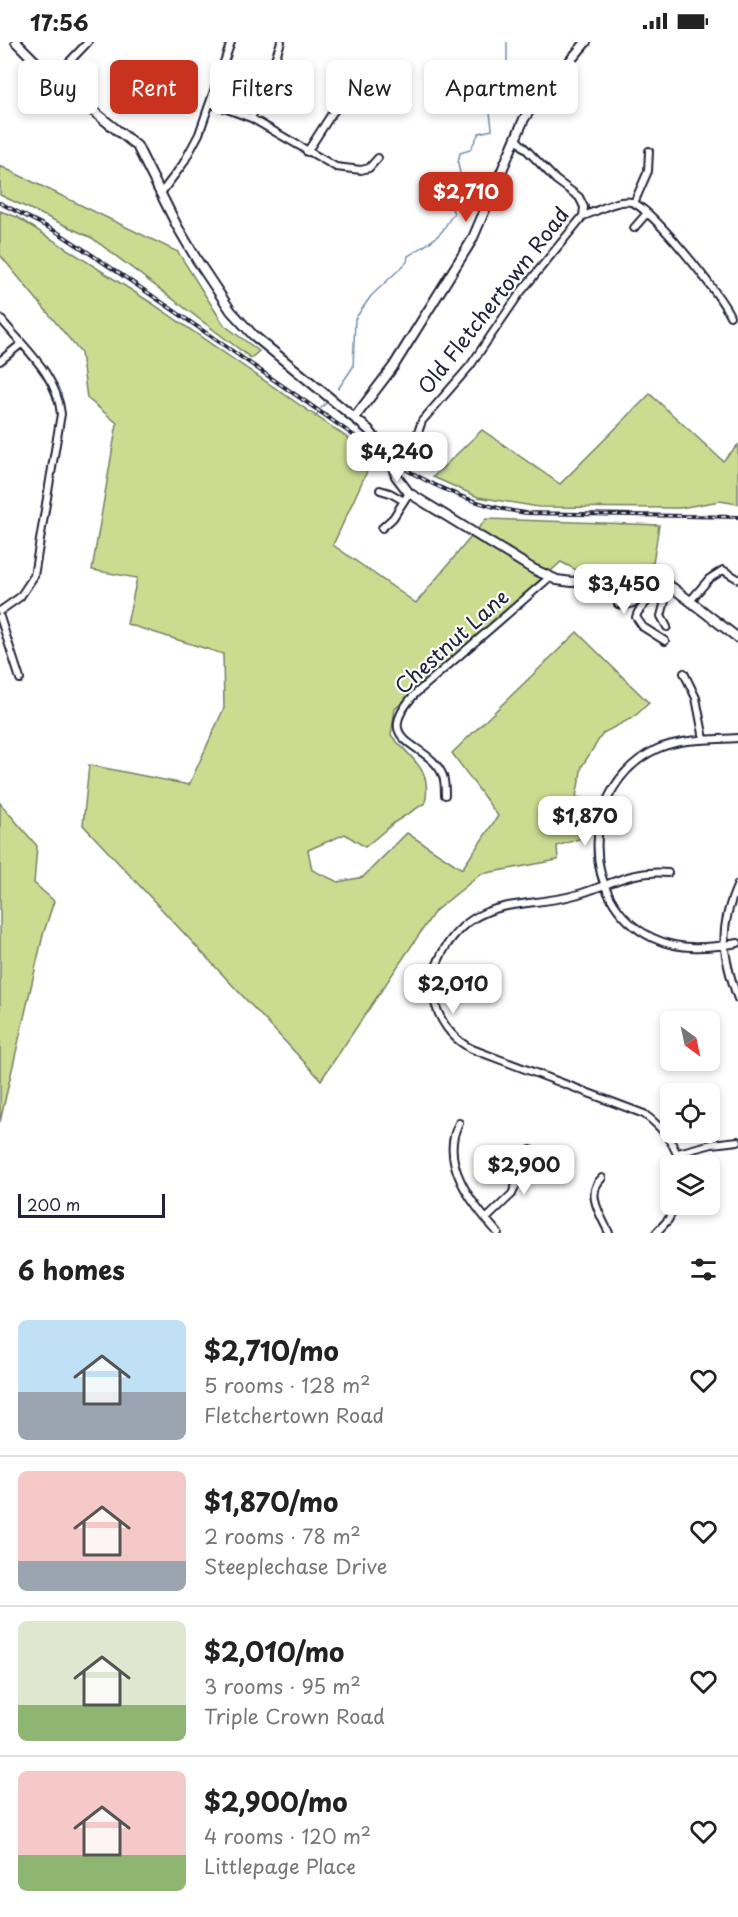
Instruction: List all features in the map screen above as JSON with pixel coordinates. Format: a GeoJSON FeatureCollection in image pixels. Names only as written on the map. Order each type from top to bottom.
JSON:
{"type":"FeatureCollection","features":[{"type":"Feature","properties":{"kind":"street"},"geometry":{"type":"LineString","coordinates":[[16,42],[34,60]]}},
{"type":"Feature","properties":{"kind":"street"},"geometry":{"type":"LineString","coordinates":[[71,60],[88,42]]}},
{"type":"Feature","properties":{"kind":"street"},"geometry":{"type":"LineString","coordinates":[[225,60],[231,42]]}},
{"type":"Feature","properties":{"kind":"street"},"geometry":{"type":"LineString","coordinates":[[250,118],[261,98],[281,42]]}},
{"type":"Feature","properties":{"kind":"street"},"geometry":{"type":"LineString","coordinates":[[356,417],[393,367],[472,240],[515,138],[536,101],[586,42]]}},
{"type":"Feature","properties":{"kind":"street"},"geometry":{"type":"LineString","coordinates":[[161,193],[188,156],[210,105]]}},
{"type":"Feature","properties":{"kind":"street"},"geometry":{"type":"LineString","coordinates":[[98,114],[134,142],[197,260],[237,319],[253,335],[356,417],[380,444],[390,459],[396,476],[409,493],[533,569],[550,577],[572,582],[630,572],[646,574],[661,580],[738,638]]}},
{"type":"Feature","properties":{"kind":"street"},"geometry":{"type":"LineString","coordinates":[[240,114],[336,167],[352,171],[369,168],[378,158]]}},
{"type":"Feature","properties":{"kind":"street"},"geometry":{"type":"LineString","coordinates":[[307,152],[332,114]]}},
{"type":"Feature","properties":{"kind":"street","name":"Old Fletchertown Road"},"geometry":{"type":"LineString","coordinates":[[416,438],[422,421],[470,366],[520,293],[583,216],[584,207],[579,197],[556,180],[515,138]]}},
{"type":"Feature","properties":{"kind":"street"},"geometry":{"type":"LineString","coordinates":[[634,203],[648,171],[649,151]]}},
{"type":"Feature","properties":{"kind":"street"},"geometry":{"type":"LineString","coordinates":[[583,216],[624,202],[634,203],[646,213],[710,284],[730,316]]}},
{"type":"Feature","properties":{"kind":"street"},"geometry":{"type":"LineString","coordinates":[[634,228],[646,213]]}},
{"type":"Feature","properties":{"kind":"street"},"geometry":{"type":"LineString","coordinates":[[0,318],[52,383],[59,402],[61,422],[34,576],[20,597],[0,611]]}},
{"type":"Feature","properties":{"kind":"street"},"geometry":{"type":"LineString","coordinates":[[0,362],[21,344]]}},
{"type":"Feature","properties":{"kind":"street"},"geometry":{"type":"LineString","coordinates":[[380,490],[404,501]]}},
{"type":"Feature","properties":{"kind":"street"},"geometry":{"type":"LineString","coordinates":[[382,528],[393,518],[409,493]]}},
{"type":"Feature","properties":{"kind":"street"},"geometry":{"type":"LineString","coordinates":[[690,601],[710,579],[723,570],[738,579]]}},
{"type":"Feature","properties":{"kind":"street","name":"Chestnut Lane"},"geometry":{"type":"LineString","coordinates":[[445,795],[442,774],[432,762],[407,742],[400,731],[398,716],[415,694],[550,577]]}},
{"type":"Feature","properties":{"kind":"street"},"geometry":{"type":"LineString","coordinates":[[618,604],[624,607],[631,605],[661,580]]}},
{"type":"Feature","properties":{"kind":"street"},"geometry":{"type":"LineString","coordinates":[[661,580],[665,601],[661,616],[667,627]]}},
{"type":"Feature","properties":{"kind":"street"},"geometry":{"type":"LineString","coordinates":[[661,580],[636,617],[643,627],[665,641]]}},
{"type":"Feature","properties":{"kind":"street"},"geometry":{"type":"LineString","coordinates":[[630,592],[650,588]]}},
{"type":"Feature","properties":{"kind":"street"},"geometry":{"type":"LineString","coordinates":[[0,617],[20,679]]}},
{"type":"Feature","properties":{"kind":"street"},"geometry":{"type":"LineString","coordinates":[[684,673],[696,698],[704,739]]}},
{"type":"Feature","properties":{"kind":"street"},"geometry":{"type":"LineString","coordinates":[[738,738],[675,743],[646,755],[628,769],[614,786],[604,806],[597,832],[598,859],[603,884],[625,917],[651,937],[681,946],[738,943]]}},
{"type":"Feature","properties":{"kind":"street"},"geometry":{"type":"LineString","coordinates":[[668,873],[643,872],[560,899],[500,906],[466,924],[447,944],[435,966],[432,987],[435,1003],[449,1032],[465,1045],[633,1108],[655,1121],[678,1153],[712,1143],[738,1141]]}},
{"type":"Feature","properties":{"kind":"street"},"geometry":{"type":"LineString","coordinates":[[738,884],[725,919],[724,945],[738,999]]}},
{"type":"Feature","properties":{"kind":"street"},"geometry":{"type":"LineString","coordinates":[[459,1123],[455,1131],[454,1146],[458,1175],[465,1190],[498,1233]]}},
{"type":"Feature","properties":{"kind":"street"},"geometry":{"type":"LineString","coordinates":[[486,1218],[512,1194],[531,1150]]}},
{"type":"Feature","properties":{"kind":"street"},"geometry":{"type":"LineString","coordinates":[[602,1178],[595,1187],[594,1194],[600,1215],[609,1233]]}},
{"type":"Feature","properties":{"kind":"street"},"geometry":{"type":"LineString","coordinates":[[656,1233],[671,1215]]}},
{"type":"Feature","properties":{"kind":"green space"},"geometry":{"type":"Polygon","coordinates":[[[0,166],[178,252],[224,325],[259,351],[251,358],[92,238],[0,195],[0,166]]]}},
{"type":"Feature","properties":{"kind":"green space"},"geometry":{"type":"Polygon","coordinates":[[[0,211],[17,217],[153,304],[374,456],[333,545],[416,603],[486,519],[659,525],[653,563],[588,576],[561,562],[395,709],[391,735],[413,758],[423,773],[427,791],[425,803],[395,822],[365,847],[345,834],[308,850],[312,870],[338,882],[363,877],[407,833],[462,869],[498,816],[452,753],[577,632],[649,703],[634,717],[603,733],[582,766],[576,797],[598,801],[585,837],[557,846],[558,860],[481,874],[435,911],[321,1080],[83,825],[89,765],[189,785],[224,708],[223,654],[127,624],[137,578],[92,570],[117,423],[87,398],[81,353],[0,255],[0,211]]]}},
{"type":"Feature","properties":{"kind":"green space"},"geometry":{"type":"Polygon","coordinates":[[[650,394],[723,461],[738,445],[738,504],[720,501],[680,508],[539,507],[478,497],[433,477],[482,430],[560,484],[650,394]]]}},
{"type":"Feature","properties":{"kind":"green space"},"geometry":{"type":"Polygon","coordinates":[[[0,803],[37,846],[34,883],[54,901],[43,935],[0,1122],[0,803]]]}},
{"type":"Feature","properties":{"kind":"waterway"},"geometry":{"type":"LineString","coordinates":[[338,389],[353,367],[355,319],[371,296],[407,262],[408,256],[440,234],[454,214],[450,203],[464,195],[458,163],[460,153],[470,150],[479,133],[492,130],[490,113],[492,91],[507,61],[507,42]]}},
{"type":"Feature","properties":{"kind":"waterway"},"geometry":{"type":"LineString","coordinates":[[321,408],[327,402]]}},
{"type":"Feature","properties":{"kind":"waterway"},"geometry":{"type":"LineString","coordinates":[[315,417],[318,414]]}},
{"type":"Feature","properties":{"kind":"railway"},"geometry":{"type":"LineString","coordinates":[[0,203],[57,232],[87,251],[401,467],[460,496],[526,513],[738,517]]}}]}
